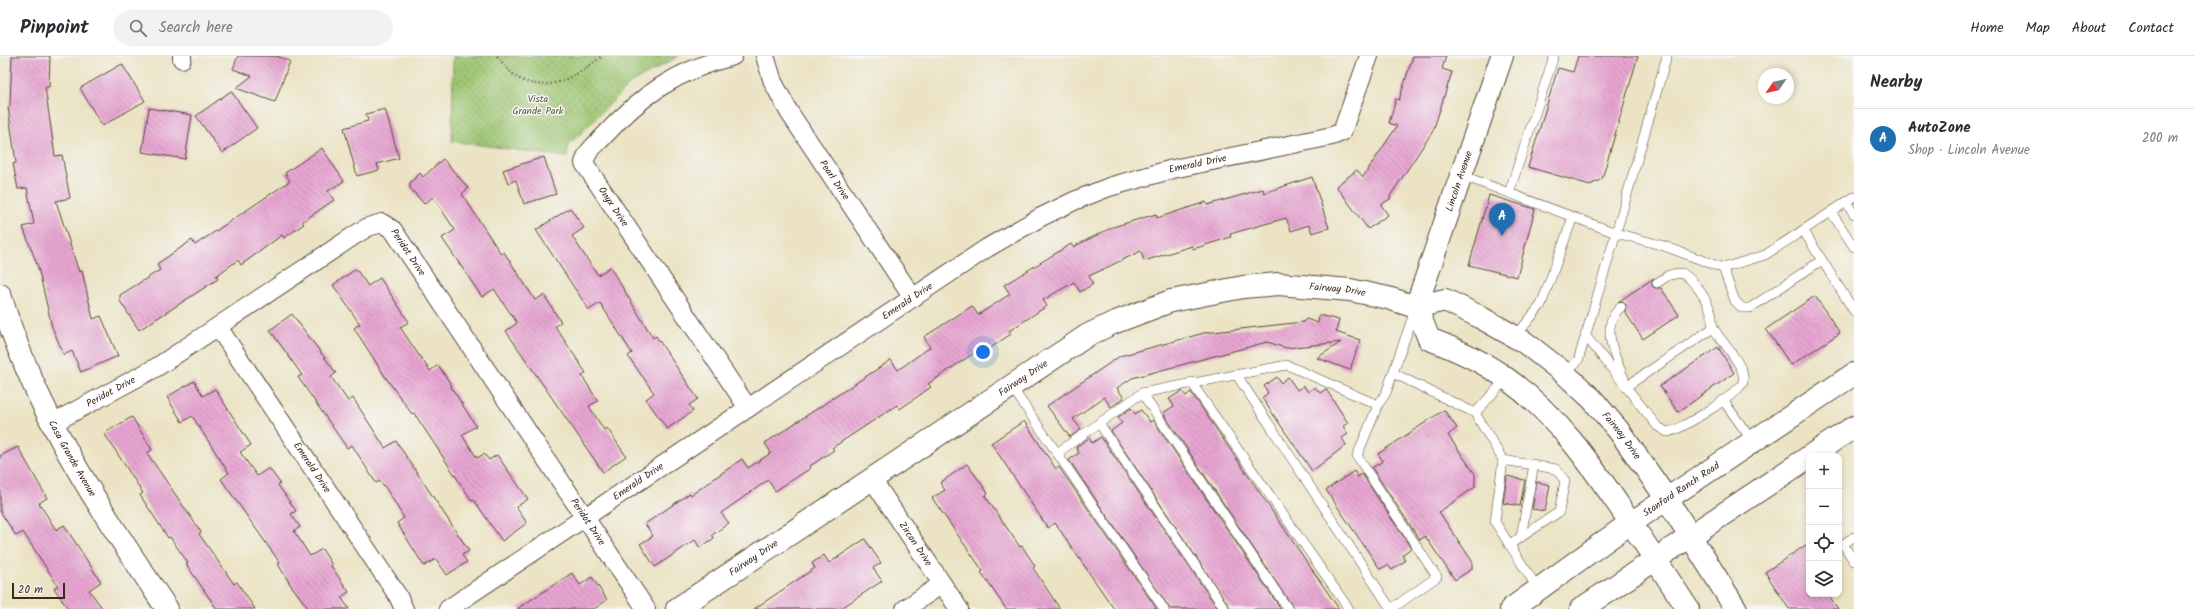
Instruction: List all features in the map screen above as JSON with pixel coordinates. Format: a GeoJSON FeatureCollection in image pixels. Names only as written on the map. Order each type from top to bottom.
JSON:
{"type":"FeatureCollection","features":[{"type":"Feature","properties":{"kind":"street","name":"Onyx Drive"},"geometry":{"type":"LineString","coordinates":[[733,56],[692,68],[653,91],[618,120],[587,152],[584,163],[748,408]]}},
{"type":"Feature","properties":{"kind":"street","name":"Pearl Drive"},"geometry":{"type":"LineString","coordinates":[[765,56],[773,82],[789,112],[913,298]]}},
{"type":"Feature","properties":{"kind":"street","name":"Emerald Drive"},"geometry":{"type":"LineString","coordinates":[[448,609],[1014,232],[1074,201],[1109,187],[1173,169],[1332,136],[1342,132],[1369,56]]}},
{"type":"Feature","properties":{"kind":"street","name":"Lincoln Avenue"},"geometry":{"type":"LineString","coordinates":[[1416,307],[1502,56]]}},
{"type":"Feature","properties":{"kind":"street","name":"Peridot Drive"},"geometry":{"type":"LineString","coordinates":[[51,424],[150,371],[355,235],[368,227],[382,223],[393,230],[646,609]]}},
{"type":"Feature","properties":{"kind":"street","name":"Fairway Drive"},"geometry":{"type":"LineString","coordinates":[[677,609],[1088,335],[1113,323],[1171,301],[1205,293],[1242,287],[1278,284],[1317,286],[1377,295],[1416,307],[1444,300],[1478,316],[1515,337],[1564,373],[1592,399],[1619,431],[1667,499],[1736,609]]}},
{"type":"Feature","properties":{"kind":"street","name":"Casa Grande Avenue"},"geometry":{"type":"LineString","coordinates":[[0,295],[20,355],[51,424],[98,505],[167,609]]}},
{"type":"Feature","properties":{"kind":"street"},"geometry":{"type":"LineString","coordinates":[[1416,307],[1429,339],[1466,355],[1507,378],[1539,405],[1571,438],[1595,469],[1688,609]]}},
{"type":"Feature","properties":{"kind":"street","name":"Emerald Drive"},"geometry":{"type":"LineString","coordinates":[[218,327],[398,596],[404,609]]}},
{"type":"Feature","properties":{"kind":"street","name":"Stanford Ranch Road"},"geometry":{"type":"LineString","coordinates":[[1511,609],[1538,588],[1631,523],[1854,374]]}},
{"type":"Feature","properties":{"kind":"street"},"geometry":{"type":"LineString","coordinates":[[1815,453],[1854,427]]}},
{"type":"Feature","properties":{"kind":"street"},"geometry":{"type":"LineString","coordinates":[[1581,609],[1806,459]]}},
{"type":"Feature","properties":{"kind":"street","name":"Zircon Drive"},"geometry":{"type":"LineString","coordinates":[[872,478],[959,609]]}},
{"type":"Feature","properties":{"kind":"street"},"geometry":{"type":"LineString","coordinates":[[905,609],[942,584]]}},
{"type":"Feature","properties":{"kind":"lane"},"geometry":{"type":"LineString","coordinates":[[1510,193],[1554,56]]}},
{"type":"Feature","properties":{"kind":"lane"},"geometry":{"type":"LineString","coordinates":[[1564,373],[1578,360],[1667,56]]}},
{"type":"Feature","properties":{"kind":"lane"},"geometry":{"type":"LineString","coordinates":[[1462,174],[1616,233],[1664,246],[1723,268],[1765,255],[1850,199],[1854,214]]}},
{"type":"Feature","properties":{"kind":"lane"},"geometry":{"type":"LineString","coordinates":[[1831,212],[1854,247]]}},
{"type":"Feature","properties":{"kind":"lane"},"geometry":{"type":"LineString","coordinates":[[1515,337],[1541,305],[1573,217]]}},
{"type":"Feature","properties":{"kind":"lane"},"geometry":{"type":"LineString","coordinates":[[1803,230],[1854,311]]}},
{"type":"Feature","properties":{"kind":"lane"},"geometry":{"type":"LineString","coordinates":[[1723,268],[1735,301],[1742,308],[1750,308],[1822,260]]}},
{"type":"Feature","properties":{"kind":"lane"},"geometry":{"type":"LineString","coordinates":[[1585,335],[1627,386],[1657,426],[1668,432],[1679,430],[1740,388],[1743,384],[1743,378],[1739,364],[1713,328],[1711,312],[1691,278],[1682,272],[1669,275],[1657,283]]}},
{"type":"Feature","properties":{"kind":"lane"},"geometry":{"type":"LineString","coordinates":[[1236,374],[1391,609],[1437,577],[1357,456],[1378,405],[1386,393],[1416,307]]}},
{"type":"Feature","properties":{"kind":"lane"},"geometry":{"type":"LineString","coordinates":[[1621,307],[1613,317],[1608,333],[1627,386]]}},
{"type":"Feature","properties":{"kind":"lane"},"geometry":{"type":"LineString","coordinates":[[1627,386],[1713,328]]}},
{"type":"Feature","properties":{"kind":"lane"},"geometry":{"type":"LineString","coordinates":[[1057,453],[1142,393],[1191,382],[1287,365],[1378,405]]}},
{"type":"Feature","properties":{"kind":"lane"},"geometry":{"type":"LineString","coordinates":[[1393,373],[1475,414],[1503,460],[1495,522],[1538,588]]}},
{"type":"Feature","properties":{"kind":"lane"},"geometry":{"type":"LineString","coordinates":[[1475,414],[1507,378]]}},
{"type":"Feature","properties":{"kind":"lane"},"geometry":{"type":"LineString","coordinates":[[1191,382],[1349,609]]}},
{"type":"Feature","properties":{"kind":"lane"},"geometry":{"type":"LineString","coordinates":[[1011,386],[1164,609]]}},
{"type":"Feature","properties":{"kind":"lane"},"geometry":{"type":"LineString","coordinates":[[1142,393],[1288,609]]}},
{"type":"Feature","properties":{"kind":"lane"},"geometry":{"type":"LineString","coordinates":[[1723,400],[1753,442]]}},
{"type":"Feature","properties":{"kind":"lane"},"geometry":{"type":"LineString","coordinates":[[1099,423],[1225,609]]}},
{"type":"Feature","properties":{"kind":"lane"},"geometry":{"type":"LineString","coordinates":[[1503,460],[1534,464],[1556,469],[1565,481],[1559,512],[1509,545]]}},
{"type":"Feature","properties":{"kind":"lane"},"geometry":{"type":"LineString","coordinates":[[1521,537],[1534,464]]}},
{"type":"Feature","properties":{"kind":"lane"},"geometry":{"type":"LineString","coordinates":[[1854,537],[1843,544],[1854,561]]}},
{"type":"Feature","properties":{"kind":"path"},"geometry":{"type":"LineString","coordinates":[[497,56],[518,77],[542,85],[554,84],[575,75],[602,56]]}},
{"type":"Feature","properties":{"kind":"green space","name":"Vista Grande Park"},"geometry":{"type":"Polygon","coordinates":[[[453,56],[679,56],[630,84],[568,146],[567,157],[452,141],[453,56]]]}},
{"type":"Feature","properties":{"kind":"building"},"geometry":{"type":"Polygon","coordinates":[[[12,56],[50,56],[49,87],[45,87],[55,156],[62,155],[70,198],[56,201],[79,272],[82,271],[93,319],[101,316],[118,356],[81,372],[72,351],[64,355],[52,327],[38,267],[23,227],[34,224],[27,188],[18,189],[13,164],[16,163],[8,107],[10,106],[12,56]]]}},
{"type":"Feature","properties":{"kind":"building"},"geometry":{"type":"Polygon","coordinates":[[[238,56],[276,56],[290,61],[275,102],[236,88],[252,76],[233,69],[238,56]]]}},
{"type":"Feature","properties":{"kind":"building"},"geometry":{"type":"Polygon","coordinates":[[[1413,56],[1446,56],[1442,69],[1452,72],[1433,131],[1390,196],[1391,198],[1381,205],[1388,215],[1368,229],[1336,186],[1357,170],[1363,177],[1397,126],[1389,123],[1396,99],[1399,100],[1413,56]]]}},
{"type":"Feature","properties":{"kind":"building"},"geometry":{"type":"Polygon","coordinates":[[[1578,56],[1638,56],[1602,179],[1590,185],[1528,167],[1558,68],[1573,72],[1578,56]]]}},
{"type":"Feature","properties":{"kind":"building"},"geometry":{"type":"Polygon","coordinates":[[[122,64],[145,101],[102,126],[80,88],[122,64]]]}},
{"type":"Feature","properties":{"kind":"building"},"geometry":{"type":"Polygon","coordinates":[[[231,91],[257,128],[222,153],[196,116],[231,91]]]}},
{"type":"Feature","properties":{"kind":"building"},"geometry":{"type":"Polygon","coordinates":[[[149,108],[192,115],[185,159],[142,152],[149,108]]]}},
{"type":"Feature","properties":{"kind":"building"},"geometry":{"type":"Polygon","coordinates":[[[385,109],[399,158],[377,164],[379,170],[357,176],[344,128],[368,121],[366,114],[385,109]]]}},
{"type":"Feature","properties":{"kind":"building"},"geometry":{"type":"Polygon","coordinates":[[[322,148],[344,181],[328,191],[334,200],[302,222],[304,224],[284,238],[282,235],[241,265],[238,260],[216,276],[218,279],[139,330],[120,301],[120,295],[160,270],[157,264],[192,240],[195,245],[290,181],[285,173],[322,148]]]}},
{"type":"Feature","properties":{"kind":"building"},"geometry":{"type":"Polygon","coordinates":[[[544,157],[556,194],[524,204],[516,180],[508,183],[503,170],[544,157]]]}},
{"type":"Feature","properties":{"kind":"building"},"geometry":{"type":"Polygon","coordinates":[[[443,159],[468,188],[462,194],[501,254],[504,252],[535,300],[544,295],[561,322],[555,326],[586,373],[582,376],[598,401],[589,406],[604,430],[607,428],[626,456],[603,472],[506,331],[517,323],[494,289],[482,297],[442,238],[455,230],[433,197],[424,204],[410,188],[410,183],[420,173],[423,177],[443,159]]]}},
{"type":"Feature","properties":{"kind":"building"},"geometry":{"type":"Polygon","coordinates":[[[1312,177],[1329,228],[1312,233],[1309,225],[1291,231],[1286,218],[1230,234],[1231,237],[1193,249],[1192,246],[1144,261],[1141,251],[1089,276],[1093,284],[1080,292],[1074,282],[1043,300],[1047,306],[1009,331],[1011,334],[980,355],[977,351],[928,384],[931,387],[900,409],[897,405],[832,448],[834,450],[810,466],[811,468],[775,491],[768,480],[721,513],[729,523],[712,535],[714,538],[700,548],[695,540],[655,567],[640,544],[653,536],[645,524],[690,493],[691,495],[742,459],[748,468],[771,453],[765,443],[891,360],[898,370],[930,347],[924,337],[972,306],[978,315],[1010,294],[1004,285],[1071,244],[1073,247],[1113,227],[1156,214],[1157,218],[1206,202],[1207,205],[1263,189],[1264,193],[1312,177]]]}},
{"type":"Feature","properties":{"kind":"building"},"geometry":{"type":"Polygon","coordinates":[[[1489,195],[1535,209],[1517,277],[1469,265],[1489,195]]]}},
{"type":"Feature","properties":{"kind":"building"},"geometry":{"type":"Polygon","coordinates":[[[570,208],[584,228],[572,236],[589,262],[598,275],[610,267],[653,338],[656,336],[698,399],[689,405],[693,411],[667,429],[646,399],[654,393],[628,356],[632,353],[600,303],[589,310],[536,230],[570,208]]]}},
{"type":"Feature","properties":{"kind":"building"},"geometry":{"type":"Polygon","coordinates":[[[356,269],[368,286],[380,278],[409,322],[400,327],[416,351],[430,371],[438,365],[452,386],[451,387],[476,426],[462,435],[477,458],[484,454],[489,460],[497,455],[528,499],[516,507],[527,523],[502,541],[474,500],[472,501],[414,413],[412,414],[386,378],[354,328],[360,324],[333,285],[356,269]]]}},
{"type":"Feature","properties":{"kind":"building"},"geometry":{"type":"Polygon","coordinates":[[[1654,278],[1652,281],[1652,286],[1655,288],[1661,288],[1679,315],[1643,339],[1625,312],[1626,305],[1622,301],[1618,302],[1654,278]]]}},
{"type":"Feature","properties":{"kind":"building"},"geometry":{"type":"Polygon","coordinates":[[[1815,296],[1840,333],[1791,365],[1766,329],[1815,296]]]}},
{"type":"Feature","properties":{"kind":"building"},"geometry":{"type":"Polygon","coordinates":[[[292,314],[336,373],[331,377],[348,401],[353,398],[385,448],[396,441],[469,551],[462,555],[467,562],[447,575],[436,559],[424,566],[397,523],[404,518],[387,490],[380,481],[376,483],[352,445],[347,448],[298,377],[302,375],[270,330],[292,314]]]}},
{"type":"Feature","properties":{"kind":"building"},"geometry":{"type":"Polygon","coordinates":[[[1319,315],[1339,320],[1336,332],[1360,340],[1350,370],[1317,358],[1341,342],[1286,348],[1267,342],[1132,378],[1117,388],[1124,398],[1111,407],[1104,397],[1073,419],[1081,429],[1070,437],[1047,406],[1120,356],[1204,333],[1303,322],[1306,319],[1318,323],[1319,315]]]}},
{"type":"Feature","properties":{"kind":"building"},"geometry":{"type":"Polygon","coordinates":[[[1718,347],[1734,373],[1678,412],[1660,386],[1718,347]]]}},
{"type":"Feature","properties":{"kind":"building"},"geometry":{"type":"Polygon","coordinates":[[[1277,377],[1281,383],[1288,377],[1297,390],[1304,386],[1308,392],[1315,387],[1320,393],[1326,389],[1348,423],[1343,426],[1348,434],[1342,438],[1346,445],[1312,471],[1262,398],[1268,393],[1264,386],[1277,377]]]}},
{"type":"Feature","properties":{"kind":"building"},"geometry":{"type":"Polygon","coordinates":[[[194,381],[203,396],[215,389],[251,445],[240,452],[257,476],[269,468],[280,483],[278,485],[296,511],[291,514],[300,527],[294,531],[310,556],[322,549],[332,565],[331,566],[349,592],[341,597],[349,609],[309,609],[290,584],[278,564],[280,563],[221,479],[229,473],[192,416],[182,422],[167,397],[194,381]]]}},
{"type":"Feature","properties":{"kind":"building"},"geometry":{"type":"Polygon","coordinates":[[[1182,391],[1186,396],[1191,392],[1339,609],[1294,609],[1163,413],[1174,406],[1169,399],[1182,391]]]}},
{"type":"Feature","properties":{"kind":"building"},"geometry":{"type":"Polygon","coordinates":[[[1131,408],[1135,414],[1141,410],[1150,422],[1153,420],[1281,609],[1231,609],[1111,431],[1122,423],[1118,417],[1131,408]]]}},
{"type":"Feature","properties":{"kind":"building"},"geometry":{"type":"Polygon","coordinates":[[[1444,410],[1457,428],[1448,435],[1475,474],[1475,487],[1439,512],[1472,561],[1472,569],[1455,580],[1425,536],[1420,540],[1372,468],[1383,461],[1378,454],[1444,410]]]}},
{"type":"Feature","properties":{"kind":"building"},"geometry":{"type":"Polygon","coordinates":[[[132,417],[152,450],[147,453],[201,532],[199,534],[234,584],[237,582],[255,609],[217,609],[186,564],[188,563],[170,537],[168,538],[140,495],[143,493],[104,433],[132,417]]]}},
{"type":"Feature","properties":{"kind":"building"},"geometry":{"type":"Polygon","coordinates":[[[1024,421],[1056,469],[1059,467],[1157,609],[1114,609],[1055,523],[1048,528],[991,443],[1024,421]]]}},
{"type":"Feature","properties":{"kind":"building"},"geometry":{"type":"Polygon","coordinates":[[[1101,437],[1218,609],[1170,609],[1069,460],[1079,453],[1076,447],[1089,438],[1092,443],[1101,437]]]}},
{"type":"Feature","properties":{"kind":"building"},"geometry":{"type":"Polygon","coordinates":[[[18,447],[47,498],[39,503],[56,530],[64,525],[101,582],[89,590],[103,609],[68,609],[54,588],[58,586],[23,532],[16,536],[0,511],[0,456],[18,447]]]}},
{"type":"Feature","properties":{"kind":"building"},"geometry":{"type":"Polygon","coordinates":[[[967,464],[988,493],[985,496],[1035,566],[1033,568],[1060,609],[1006,609],[981,572],[983,571],[932,498],[945,490],[940,483],[967,464]]]}},
{"type":"Feature","properties":{"kind":"building"},"geometry":{"type":"Polygon","coordinates":[[[1354,471],[1358,477],[1362,474],[1411,548],[1402,555],[1405,561],[1392,570],[1388,565],[1380,569],[1326,490],[1354,471]]]}},
{"type":"Feature","properties":{"kind":"building"},"geometry":{"type":"Polygon","coordinates":[[[1507,476],[1525,480],[1520,506],[1503,503],[1507,476]]]}},
{"type":"Feature","properties":{"kind":"building"},"geometry":{"type":"Polygon","coordinates":[[[1537,482],[1550,485],[1545,511],[1532,509],[1537,482]]]}},
{"type":"Feature","properties":{"kind":"building"},"geometry":{"type":"Polygon","coordinates":[[[865,539],[881,563],[873,568],[882,581],[840,609],[754,609],[815,568],[812,563],[824,555],[829,563],[865,539]]]}},
{"type":"Feature","properties":{"kind":"building"},"geometry":{"type":"Polygon","coordinates":[[[1806,545],[1806,597],[1830,597],[1838,609],[1789,609],[1765,572],[1806,545]]]}},
{"type":"Feature","properties":{"kind":"building"},"geometry":{"type":"Polygon","coordinates":[[[572,573],[580,585],[592,577],[607,600],[594,609],[517,609],[572,573]]]}},
{"type":"Feature","properties":{"kind":"place","name":"AutoZone"},"geometry":{"type":"Point","coordinates":[1502,236]}}]}
